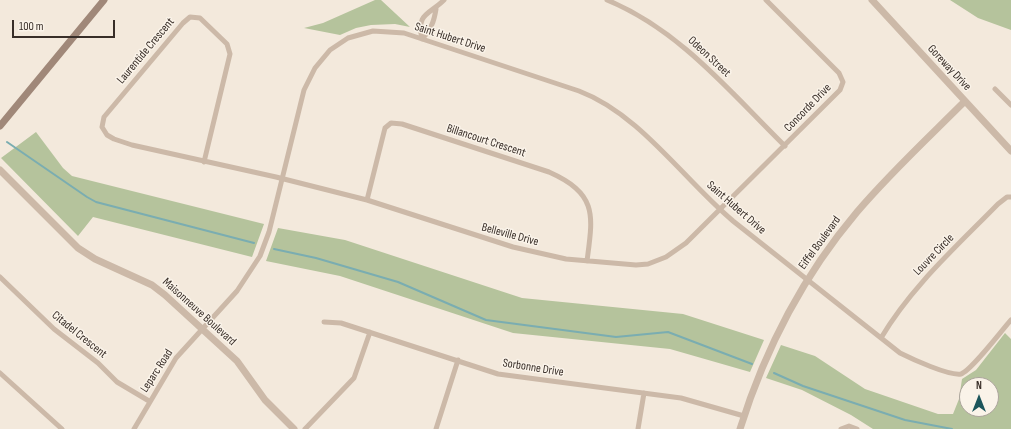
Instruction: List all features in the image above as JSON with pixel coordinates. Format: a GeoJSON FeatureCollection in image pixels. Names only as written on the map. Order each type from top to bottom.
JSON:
{"type":"FeatureCollection","features":[{"type":"Feature","properties":{"kind":"main road"},"geometry":{"type":"LineString","coordinates":[[0,126],[104,0]]}},
{"type":"Feature","properties":{"kind":"street"},"geometry":{"type":"LineString","coordinates":[[422,39],[419,27],[425,14],[436,8],[444,0]]}},
{"type":"Feature","properties":{"kind":"street","name":"Odeon Street"},"geometry":{"type":"LineString","coordinates":[[607,0],[644,18],[676,40],[701,62],[785,146]]}},
{"type":"Feature","properties":{"kind":"street","name":"Concorde Drive"},"geometry":{"type":"LineString","coordinates":[[720,209],[840,90],[843,82],[839,73],[766,0]]}},
{"type":"Feature","properties":{"kind":"street","name":"Goreway Drive"},"geometry":{"type":"LineString","coordinates":[[872,0],[1011,151]]}},
{"type":"Feature","properties":{"kind":"street"},"geometry":{"type":"LineString","coordinates":[[422,39],[430,30],[434,21],[436,8]]}},
{"type":"Feature","properties":{"kind":"street","name":"Laurentide Crescent"},"geometry":{"type":"LineString","coordinates":[[204,162],[230,54],[227,44],[200,18],[190,17],[182,23],[104,116],[102,127],[107,135],[120,142],[204,162],[282,179]]}},
{"type":"Feature","properties":{"kind":"street","name":"Saint Hubert Drive"},"geometry":{"type":"LineString","coordinates":[[202,329],[244,283],[260,256],[267,238],[306,84],[315,68],[330,50],[348,38],[373,31],[394,31],[422,39],[579,91],[603,101],[630,120],[720,209],[808,280]]}},
{"type":"Feature","properties":{"kind":"street"},"geometry":{"type":"LineString","coordinates":[[995,89],[1011,105]]}},
{"type":"Feature","properties":{"kind":"street","name":"Eiffel Boulevard"},"geometry":{"type":"LineString","coordinates":[[740,429],[765,358],[778,330],[808,280],[858,211],[965,101]]}},
{"type":"Feature","properties":{"kind":"street","name":"Billancourt Crescent"},"geometry":{"type":"LineString","coordinates":[[367,200],[385,128],[391,123],[402,124],[549,172],[567,181],[581,194],[591,213],[588,262]]}},
{"type":"Feature","properties":{"kind":"street","name":"Maisonneuve Boulevard"},"geometry":{"type":"LineString","coordinates":[[0,170],[78,248],[95,259],[152,285],[165,295],[245,370],[265,400],[294,429]]}},
{"type":"Feature","properties":{"kind":"street","name":"Belleville Drive"},"geometry":{"type":"LineString","coordinates":[[282,179],[367,200],[513,247],[588,262],[636,265],[658,261],[676,251],[686,243],[720,209]]}},
{"type":"Feature","properties":{"kind":"street","name":"Louvre Circle"},"geometry":{"type":"LineString","coordinates":[[881,338],[889,324],[920,283],[998,204],[1007,197],[1011,197]]}},
{"type":"Feature","properties":{"kind":"street","name":"Citadel Crescent"},"geometry":{"type":"LineString","coordinates":[[0,277],[54,329],[98,362],[118,382],[149,402]]}},
{"type":"Feature","properties":{"kind":"street"},"geometry":{"type":"LineString","coordinates":[[808,280],[900,353],[918,362],[952,374],[962,374],[971,367],[1011,320]]}},
{"type":"Feature","properties":{"kind":"street","name":"Sorbonne Drive"},"geometry":{"type":"LineString","coordinates":[[324,322],[341,323],[512,376],[691,400],[744,416]]}},
{"type":"Feature","properties":{"kind":"street","name":"Leparc Road"},"geometry":{"type":"LineString","coordinates":[[134,429],[176,358],[202,329]]}},
{"type":"Feature","properties":{"kind":"street"},"geometry":{"type":"LineString","coordinates":[[305,429],[354,378],[370,332]]}},
{"type":"Feature","properties":{"kind":"street"},"geometry":{"type":"LineString","coordinates":[[436,429],[458,360]]}},
{"type":"Feature","properties":{"kind":"street"},"geometry":{"type":"LineString","coordinates":[[0,373],[62,429]]}},
{"type":"Feature","properties":{"kind":"street"},"geometry":{"type":"LineString","coordinates":[[638,429],[644,393]]}},
{"type":"Feature","properties":{"kind":"street"},"geometry":{"type":"LineString","coordinates":[[841,429],[848,426],[857,429]]}},
{"type":"Feature","properties":{"kind":"green space"},"geometry":{"type":"Polygon","coordinates":[[[375,0],[381,0],[410,27],[395,24],[371,25],[356,28],[340,35],[304,28],[323,23],[375,0]]]}},
{"type":"Feature","properties":{"kind":"green space"},"geometry":{"type":"Polygon","coordinates":[[[950,0],[1011,0],[1011,30],[978,18],[950,0]]]}},
{"type":"Feature","properties":{"kind":"green space"},"geometry":{"type":"Polygon","coordinates":[[[36,132],[63,168],[72,176],[264,224],[252,257],[93,217],[78,236],[1,158],[36,132]]]}},
{"type":"Feature","properties":{"kind":"green space"},"geometry":{"type":"Polygon","coordinates":[[[278,228],[345,240],[522,298],[683,314],[764,340],[750,372],[670,349],[513,333],[340,276],[266,261],[278,228]]]}},
{"type":"Feature","properties":{"kind":"green space"},"geometry":{"type":"Polygon","coordinates":[[[1005,333],[1011,339],[1011,429],[873,429],[851,415],[802,390],[766,378],[781,345],[815,356],[865,389],[938,414],[953,414],[959,399],[959,417],[999,417],[999,377],[965,377],[976,370],[1005,333]]]}},
{"type":"Feature","properties":{"kind":"waterway"},"geometry":{"type":"LineString","coordinates":[[7,142],[96,202],[254,243]]}},
{"type":"Feature","properties":{"kind":"waterway"},"geometry":{"type":"LineString","coordinates":[[274,249],[316,258],[398,282],[486,320],[616,337],[668,332],[752,364]]}},
{"type":"Feature","properties":{"kind":"waterway"},"geometry":{"type":"LineString","coordinates":[[774,373],[803,386],[905,420],[952,429]]}}]}
